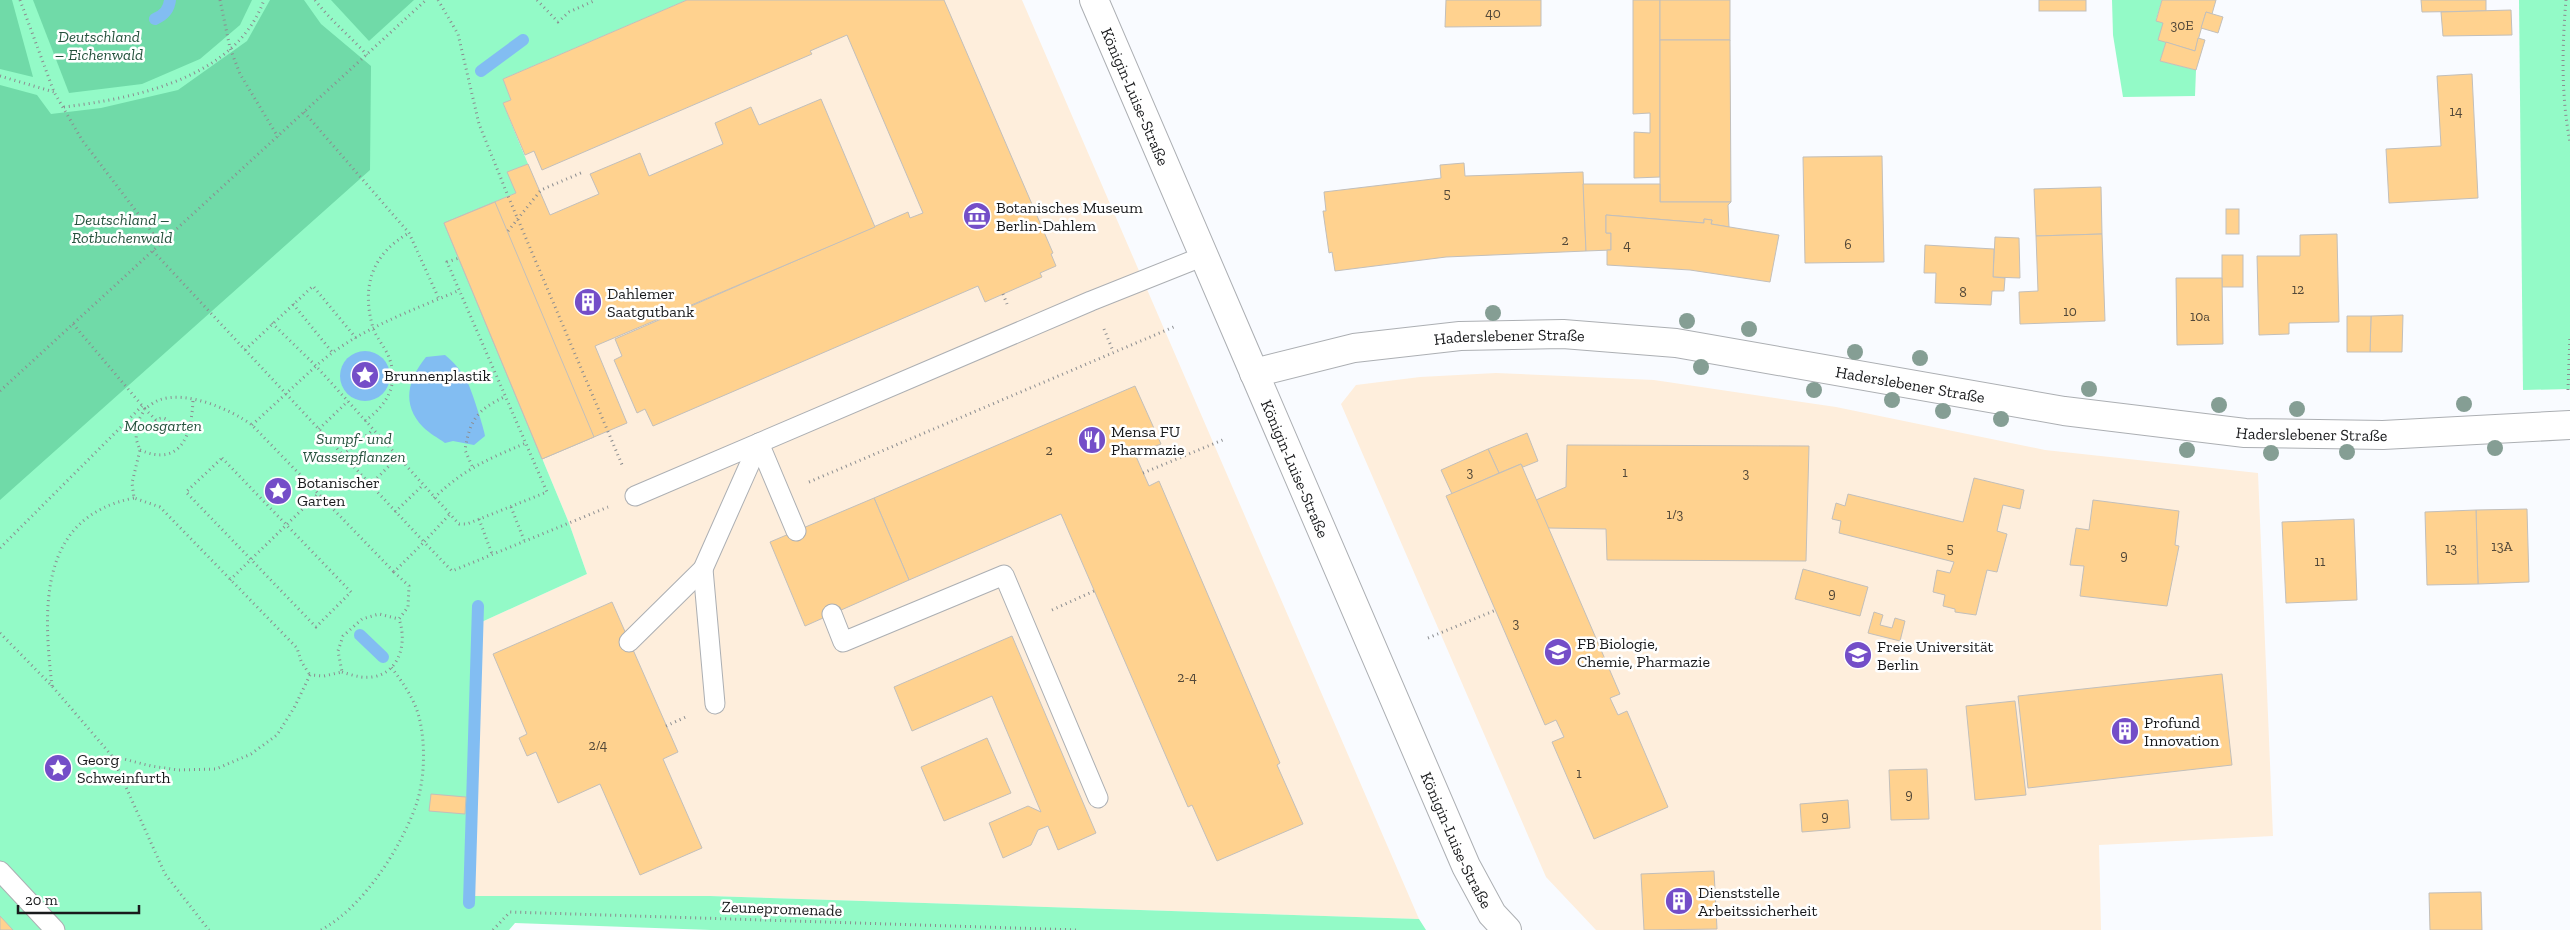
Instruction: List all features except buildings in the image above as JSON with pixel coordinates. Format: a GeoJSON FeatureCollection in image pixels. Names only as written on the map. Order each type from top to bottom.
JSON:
{"type":"FeatureCollection","features":[{"type":"Feature","properties":{"kind":"street","name":"Königin-Luise-Straße"},"geometry":{"type":"LineString","coordinates":[[1094,0],[1466,866],[1492,914],[1507,930]]}},
{"type":"Feature","properties":{"kind":"street","name":"Haderslebener Straße"},"geometry":{"type":"LineString","coordinates":[[1254,373],[1354,348],[1460,336],[1563,334],[1676,343],[2064,411],[2245,433],[2383,435],[2570,425]]}},
{"type":"Feature","properties":{"kind":"lane"},"geometry":{"type":"LineString","coordinates":[[636,496],[1092,301],[1204,256]]}},
{"type":"Feature","properties":{"kind":"lane"},"geometry":{"type":"LineString","coordinates":[[760,443],[796,531]]}},
{"type":"Feature","properties":{"kind":"lane"},"geometry":{"type":"LineString","coordinates":[[629,642],[703,569],[760,443]]}},
{"type":"Feature","properties":{"kind":"lane"},"geometry":{"type":"LineString","coordinates":[[703,569],[715,704]]}},
{"type":"Feature","properties":{"kind":"lane"},"geometry":{"type":"LineString","coordinates":[[832,614],[843,642],[1004,575],[1098,798]]}},
{"type":"Feature","properties":{"kind":"lane"},"geometry":{"type":"LineString","coordinates":[[0,871],[56,930]]}},
{"type":"Feature","properties":{"kind":"path"},"geometry":{"type":"LineString","coordinates":[[20,0],[54,92],[82,140],[161,244]]}},
{"type":"Feature","properties":{"kind":"path"},"geometry":{"type":"LineString","coordinates":[[220,0],[230,48],[240,74],[278,137]]}},
{"type":"Feature","properties":{"kind":"path"},"geometry":{"type":"LineString","coordinates":[[64,107],[106,101],[173,82],[222,55],[230,48],[245,34],[264,0]]}},
{"type":"Feature","properties":{"kind":"path"},"geometry":{"type":"LineString","coordinates":[[315,0],[327,17],[348,34],[366,55]]}},
{"type":"Feature","properties":{"kind":"path"},"geometry":{"type":"LineString","coordinates":[[0,391],[426,0]]}},
{"type":"Feature","properties":{"kind":"path"},"geometry":{"type":"LineString","coordinates":[[153,251],[452,571],[524,540],[636,496],[517,218],[479,124],[458,34],[438,0]]}},
{"type":"Feature","properties":{"kind":"path"},"geometry":{"type":"LineString","coordinates":[[537,0],[558,22],[569,12],[596,0]]}},
{"type":"Feature","properties":{"kind":"path"},"geometry":{"type":"LineString","coordinates":[[2566,0],[2565,100],[2570,142]]}},
{"type":"Feature","properties":{"kind":"path"},"geometry":{"type":"LineString","coordinates":[[0,76],[54,92]]}},
{"type":"Feature","properties":{"kind":"path"},"geometry":{"type":"LineString","coordinates":[[304,112],[409,232],[439,299]]}},
{"type":"Feature","properties":{"kind":"path"},"geometry":{"type":"LineString","coordinates":[[508,231],[541,190],[583,172]]}},
{"type":"Feature","properties":{"kind":"path"},"geometry":{"type":"LineString","coordinates":[[365,421],[377,412],[390,394],[394,379],[389,356],[374,330],[369,298],[370,280],[375,263],[385,250],[409,232]]}},
{"type":"Feature","properties":{"kind":"path"},"geometry":{"type":"LineString","coordinates":[[272,323],[316,366],[450,515],[459,524],[467,524],[547,492],[447,262],[459,258]]}},
{"type":"Feature","properties":{"kind":"path"},"geometry":{"type":"LineString","coordinates":[[245,350],[313,286],[356,338]]}},
{"type":"Feature","properties":{"kind":"path"},"geometry":{"type":"LineString","coordinates":[[252,425],[332,352],[356,338],[460,290]]}},
{"type":"Feature","properties":{"kind":"path"},"geometry":{"type":"LineString","coordinates":[[293,304],[332,352]]}},
{"type":"Feature","properties":{"kind":"path"},"geometry":{"type":"LineString","coordinates":[[73,324],[156,420]]}},
{"type":"Feature","properties":{"kind":"path"},"geometry":{"type":"LineString","coordinates":[[781,494],[1176,326]]}},
{"type":"Feature","properties":{"kind":"path"},"geometry":{"type":"LineString","coordinates":[[2568,351],[2570,335]]}},
{"type":"Feature","properties":{"kind":"path"},"geometry":{"type":"LineString","coordinates":[[472,466],[465,450],[478,414],[484,406],[506,396]]}},
{"type":"Feature","properties":{"kind":"path"},"geometry":{"type":"LineString","coordinates":[[0,548],[144,407],[159,400],[193,400],[236,412],[252,425],[409,586],[408,607],[399,619]]}},
{"type":"Feature","properties":{"kind":"path"},"geometry":{"type":"LineString","coordinates":[[140,450],[153,456],[165,456],[179,447],[188,436],[192,421],[193,400]]}},
{"type":"Feature","properties":{"kind":"path"},"geometry":{"type":"LineString","coordinates":[[319,429],[348,401]]}},
{"type":"Feature","properties":{"kind":"path"},"geometry":{"type":"LineString","coordinates":[[134,498],[132,483],[140,450],[136,439],[138,421],[144,407]]}},
{"type":"Feature","properties":{"kind":"path"},"geometry":{"type":"LineString","coordinates":[[166,419],[169,425],[167,432],[162,434],[156,432],[154,425],[156,420],[166,419]]}},
{"type":"Feature","properties":{"kind":"path"},"geometry":{"type":"LineString","coordinates":[[343,455],[373,430]]}},
{"type":"Feature","properties":{"kind":"path"},"geometry":{"type":"LineString","coordinates":[[1143,473],[1225,439]]}},
{"type":"Feature","properties":{"kind":"path"},"geometry":{"type":"LineString","coordinates":[[434,498],[453,479],[472,466],[526,442]]}},
{"type":"Feature","properties":{"kind":"path"},"geometry":{"type":"LineString","coordinates":[[370,484],[398,457]]}},
{"type":"Feature","properties":{"kind":"path"},"geometry":{"type":"LineString","coordinates":[[222,458],[351,592],[316,627],[251,559],[186,492],[222,458]]}},
{"type":"Feature","properties":{"kind":"path"},"geometry":{"type":"LineString","coordinates":[[396,512],[423,486]]}},
{"type":"Feature","properties":{"kind":"path"},"geometry":{"type":"LineString","coordinates":[[230,580],[318,494]]}},
{"type":"Feature","properties":{"kind":"path"},"geometry":{"type":"LineString","coordinates":[[52,686],[48,647],[47,600],[58,554],[69,535],[89,515],[113,502],[134,498],[160,507],[297,648],[301,661],[310,675]]}},
{"type":"Feature","properties":{"kind":"path"},"geometry":{"type":"LineString","coordinates":[[511,507],[524,540]]}},
{"type":"Feature","properties":{"kind":"path"},"geometry":{"type":"LineString","coordinates":[[394,572],[450,515]]}},
{"type":"Feature","properties":{"kind":"path"},"geometry":{"type":"LineString","coordinates":[[479,519],[492,554]]}},
{"type":"Feature","properties":{"kind":"path"},"geometry":{"type":"LineString","coordinates":[[1024,622],[1094,591]]}},
{"type":"Feature","properties":{"kind":"path"},"geometry":{"type":"LineString","coordinates":[[1428,638],[1496,610]]}},
{"type":"Feature","properties":{"kind":"path"},"geometry":{"type":"LineString","coordinates":[[342,672],[338,651],[343,636],[362,619],[379,614],[399,619]]}},
{"type":"Feature","properties":{"kind":"path"},"geometry":{"type":"LineString","coordinates":[[310,675],[324,676],[342,672],[363,677],[378,674],[391,668],[403,649],[404,633],[399,619]]}},
{"type":"Feature","properties":{"kind":"path"},"geometry":{"type":"LineString","coordinates":[[0,633],[52,686],[112,756],[165,874],[209,930]]}},
{"type":"Feature","properties":{"kind":"path"},"geometry":{"type":"LineString","coordinates":[[321,930],[342,916],[384,867],[415,808],[420,789],[423,747],[419,718],[410,693],[391,668]]}},
{"type":"Feature","properties":{"kind":"path"},"geometry":{"type":"LineString","coordinates":[[112,756],[151,766],[178,770],[216,769],[251,754],[277,736],[294,708],[310,675]]}},
{"type":"Feature","properties":{"kind":"path","name":"Zeunepromenade"},"geometry":{"type":"LineString","coordinates":[[493,930],[510,912],[1078,930]]}},
{"type":"Feature","properties":{"kind":"shaded area"},"geometry":{"type":"Polygon","coordinates":[[[687,0],[1022,0],[1419,919],[710,896],[466,896],[475,625],[587,574],[569,523],[444,223],[516,193],[507,172],[525,155],[503,103],[503,79],[687,0]]]}},
{"type":"Feature","properties":{"kind":"shaded area","name":"Freie Universität Berlin"},"geometry":{"type":"Polygon","coordinates":[[[1496,373],[1654,380],[1836,407],[2045,450],[2258,473],[2273,836],[2099,845],[2101,930],[1596,930],[1546,877],[1341,404],[1356,385],[1420,377],[1496,373]]]}},
{"type":"Feature","properties":{"kind":"green space","name":"Botanischer Garten"},"geometry":{"type":"Polygon","coordinates":[[[0,0],[687,0],[503,79],[511,100],[503,103],[528,164],[508,172],[516,193],[444,223],[569,523],[587,574],[475,625],[466,896],[710,896],[1419,919],[1426,930],[711,930],[515,923],[509,930],[0,930],[0,0]]]}},
{"type":"Feature","properties":{"kind":"green space"},"geometry":{"type":"Polygon","coordinates":[[[0,0],[12,0],[33,77],[0,69],[0,0]]]}},
{"type":"Feature","properties":{"kind":"green space","name":"Deutschland – Eichenwald"},"geometry":{"type":"Polygon","coordinates":[[[33,0],[252,0],[240,25],[200,59],[142,84],[69,93],[33,0]]]}},
{"type":"Feature","properties":{"kind":"green space","name":"Deutschland – Rotbuchenwald"},"geometry":{"type":"Polygon","coordinates":[[[270,0],[304,0],[321,24],[371,66],[370,170],[0,500],[0,85],[37,95],[51,114],[101,108],[178,90],[247,41],[270,0]]]}},
{"type":"Feature","properties":{"kind":"green space"},"geometry":{"type":"Polygon","coordinates":[[[331,0],[414,0],[369,41],[331,0]]]}},
{"type":"Feature","properties":{"kind":"green space"},"geometry":{"type":"Polygon","coordinates":[[[2112,0],[2162,0],[2156,20],[2163,23],[2166,42],[2160,61],[2196,70],[2195,96],[2123,97],[2113,35],[2112,0]]]}},
{"type":"Feature","properties":{"kind":"green space"},"geometry":{"type":"Polygon","coordinates":[[[2519,0],[2570,0],[2570,389],[2523,390],[2519,0]]]}},
{"type":"Feature","properties":{"kind":"water","name":"Brunnenplastik"},"geometry":{"type":"Polygon","coordinates":[[[360,351],[370,351],[383,358],[390,371],[390,381],[383,394],[370,401],[360,401],[351,397],[344,390],[340,381],[340,371],[344,362],[351,355],[360,351]]]}},
{"type":"Feature","properties":{"kind":"water"},"geometry":{"type":"Polygon","coordinates":[[[445,355],[457,366],[466,379],[483,426],[485,436],[474,445],[453,441],[445,443],[423,427],[412,409],[410,401],[411,383],[420,365],[426,357],[445,355]]]}},
{"type":"Feature","properties":{"kind":"waterway"},"geometry":{"type":"LineString","coordinates":[[155,19],[165,12],[170,0]]}},
{"type":"Feature","properties":{"kind":"waterway"},"geometry":{"type":"LineString","coordinates":[[481,71],[523,40]]}},
{"type":"Feature","properties":{"kind":"waterway"},"geometry":{"type":"LineString","coordinates":[[469,903],[478,606]]}},
{"type":"Feature","properties":{"kind":"waterway"},"geometry":{"type":"LineString","coordinates":[[360,635],[383,657]]}},
{"type":"Feature","properties":{"kind":"place","name":"Botanisches Museum Berlin-Dahlem"},"geometry":{"type":"Point","coordinates":[977,216]}},
{"type":"Feature","properties":{"kind":"place","name":"Dahlemer Saatgutbank"},"geometry":{"type":"Point","coordinates":[588,302]}},
{"type":"Feature","properties":{"kind":"place","name":"Brunnenplastik"},"geometry":{"type":"Point","coordinates":[365,375]}},
{"type":"Feature","properties":{"kind":"place","name":"Mensa FU Pharmazie"},"geometry":{"type":"Point","coordinates":[1092,440]}},
{"type":"Feature","properties":{"kind":"place","name":"Botanischer Garten"},"geometry":{"type":"Point","coordinates":[278,491]}},
{"type":"Feature","properties":{"kind":"place","name":"FB Biologie, Chemie, Pharmazie"},"geometry":{"type":"Point","coordinates":[1558,652]}},
{"type":"Feature","properties":{"kind":"place","name":"Freie Universität Berlin"},"geometry":{"type":"Point","coordinates":[1858,655]}},
{"type":"Feature","properties":{"kind":"place","name":"Profund Innovation"},"geometry":{"type":"Point","coordinates":[2125,731]}},
{"type":"Feature","properties":{"kind":"place","name":"Georg Schweinfurth"},"geometry":{"type":"Point","coordinates":[58,768]}},
{"type":"Feature","properties":{"kind":"place","name":"Dienststelle Arbeitssicherheit"},"geometry":{"type":"Point","coordinates":[1679,901]}},
{"type":"Feature","properties":{"kind":"park label","name":"Moosgarten"},"geometry":{"type":"Point","coordinates":[163,425]}},
{"type":"Feature","properties":{"kind":"park label","name":"Sumpf- und Wasserpflanzen"},"geometry":{"type":"Point","coordinates":[354,447]}}]}
